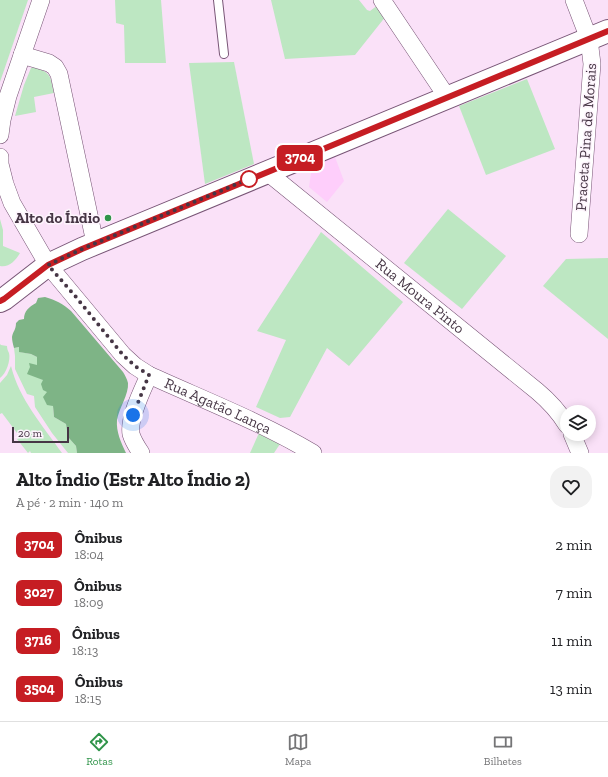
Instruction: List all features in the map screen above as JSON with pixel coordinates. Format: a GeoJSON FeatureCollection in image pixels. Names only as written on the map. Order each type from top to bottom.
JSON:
{"type":"FeatureCollection","features":[{"type":"Feature","properties":{"kind":"main road"},"geometry":{"type":"LineString","coordinates":[[0,301],[48,265],[95,243],[598,35]]}},
{"type":"Feature","properties":{"kind":"street"},"geometry":{"type":"LineString","coordinates":[[0,135],[8,96],[41,0]]}},
{"type":"Feature","properties":{"kind":"street"},"geometry":{"type":"LineString","coordinates":[[382,0],[447,98]]}},
{"type":"Feature","properties":{"kind":"street","name":"Praceta Pina de Morais"},"geometry":{"type":"LineString","coordinates":[[574,0],[598,35],[592,64],[579,234]]}},
{"type":"Feature","properties":{"kind":"street"},"geometry":{"type":"LineString","coordinates":[[22,55],[55,67],[59,74],[95,243]]}},
{"type":"Feature","properties":{"kind":"street","name":"Rua Agatão Lança"},"geometry":{"type":"LineString","coordinates":[[0,157],[4,184],[12,203],[48,265],[123,355],[135,366],[149,375],[262,426],[313,453]]}},
{"type":"Feature","properties":{"kind":"street","name":"Rua Moura Pinto"},"geometry":{"type":"LineString","coordinates":[[267,172],[537,390],[560,414]]}},
{"type":"Feature","properties":{"kind":"street"},"geometry":{"type":"LineString","coordinates":[[141,453],[134,441],[130,424],[149,375]]}},
{"type":"Feature","properties":{"kind":"street"},"geometry":{"type":"LineString","coordinates":[[577,441],[585,453]]}},
{"type":"Feature","properties":{"kind":"lane"},"geometry":{"type":"LineString","coordinates":[[218,0],[224,54]]}},
{"type":"Feature","properties":{"kind":"shaded area"},"geometry":{"type":"Polygon","coordinates":[[[335,157],[344,181],[327,202],[309,187],[312,166],[335,157]]]}},
{"type":"Feature","properties":{"kind":"green space"},"geometry":{"type":"Polygon","coordinates":[[[0,0],[28,0],[0,82],[0,0]]]}},
{"type":"Feature","properties":{"kind":"green space"},"geometry":{"type":"Polygon","coordinates":[[[115,0],[161,0],[166,63],[125,63],[124,25],[116,23],[115,0]]]}},
{"type":"Feature","properties":{"kind":"green space"},"geometry":{"type":"Polygon","coordinates":[[[271,0],[359,0],[367,10],[370,11],[378,5],[386,16],[355,55],[285,59],[271,0]]]}},
{"type":"Feature","properties":{"kind":"green space"},"geometry":{"type":"Polygon","coordinates":[[[234,62],[254,164],[205,184],[189,63],[234,62]]]}},
{"type":"Feature","properties":{"kind":"green space"},"geometry":{"type":"Polygon","coordinates":[[[34,67],[47,73],[52,83],[54,93],[34,97],[36,112],[15,116],[24,85],[31,68],[34,67]]]}},
{"type":"Feature","properties":{"kind":"green space"},"geometry":{"type":"Polygon","coordinates":[[[527,79],[555,149],[486,175],[459,106],[527,79]]]}},
{"type":"Feature","properties":{"kind":"green space"},"geometry":{"type":"Polygon","coordinates":[[[448,209],[506,256],[462,309],[404,263],[448,209]]]}},
{"type":"Feature","properties":{"kind":"green space"},"geometry":{"type":"Polygon","coordinates":[[[0,219],[3,230],[3,246],[20,253],[12,263],[6,266],[0,266],[0,219]]]}},
{"type":"Feature","properties":{"kind":"green space"},"geometry":{"type":"Polygon","coordinates":[[[321,232],[403,302],[349,366],[327,348],[290,417],[280,418],[256,407],[286,340],[257,331],[321,232]]]}},
{"type":"Feature","properties":{"kind":"green space"},"geometry":{"type":"Polygon","coordinates":[[[608,258],[608,339],[543,286],[566,259],[608,258]]]}},
{"type":"Feature","properties":{"kind":"green space"},"geometry":{"type":"Polygon","coordinates":[[[45,297],[59,302],[71,311],[123,372],[128,383],[128,387],[118,415],[117,429],[126,453],[77,453],[76,446],[68,437],[66,424],[54,417],[53,406],[47,405],[43,397],[47,392],[43,390],[41,384],[43,380],[27,374],[30,367],[29,363],[37,365],[37,357],[31,354],[19,352],[19,347],[14,348],[12,335],[16,327],[16,323],[19,320],[24,319],[27,310],[36,303],[38,298],[45,297]]]}},
{"type":"Feature","properties":{"kind":"green space"},"geometry":{"type":"Polygon","coordinates":[[[0,344],[7,346],[9,363],[0,378],[0,344]]]}},
{"type":"Feature","properties":{"kind":"green space"},"geometry":{"type":"Polygon","coordinates":[[[19,347],[20,352],[37,357],[37,365],[53,406],[54,417],[66,424],[68,437],[76,446],[77,453],[68,453],[52,433],[35,407],[34,396],[27,394],[15,369],[14,348],[19,347]]]}},
{"type":"Feature","properties":{"kind":"green space"},"geometry":{"type":"Polygon","coordinates":[[[11,366],[26,401],[62,453],[31,453],[30,451],[28,453],[17,439],[20,437],[2,413],[0,414],[0,383],[7,375],[11,366]]]}},
{"type":"Feature","properties":{"kind":"green space"},"geometry":{"type":"Polygon","coordinates":[[[259,433],[280,444],[274,453],[250,453],[259,433]]]}},
{"type":"Feature","properties":{"kind":"bus line","name":"3704"},"geometry":{"type":"LineString","coordinates":[[0,301],[48,265],[82,249],[608,31]]}},
{"type":"Feature","properties":{"kind":"place","name":"Alto do Índio"},"geometry":{"type":"Point","coordinates":[108,218]}},
{"type":"Feature","properties":{"kind":"route"},"geometry":{"type":"LineString","coordinates":[[133,415],[149,375],[135,366],[123,355],[48,265],[82,249],[249,179]]}}]}
